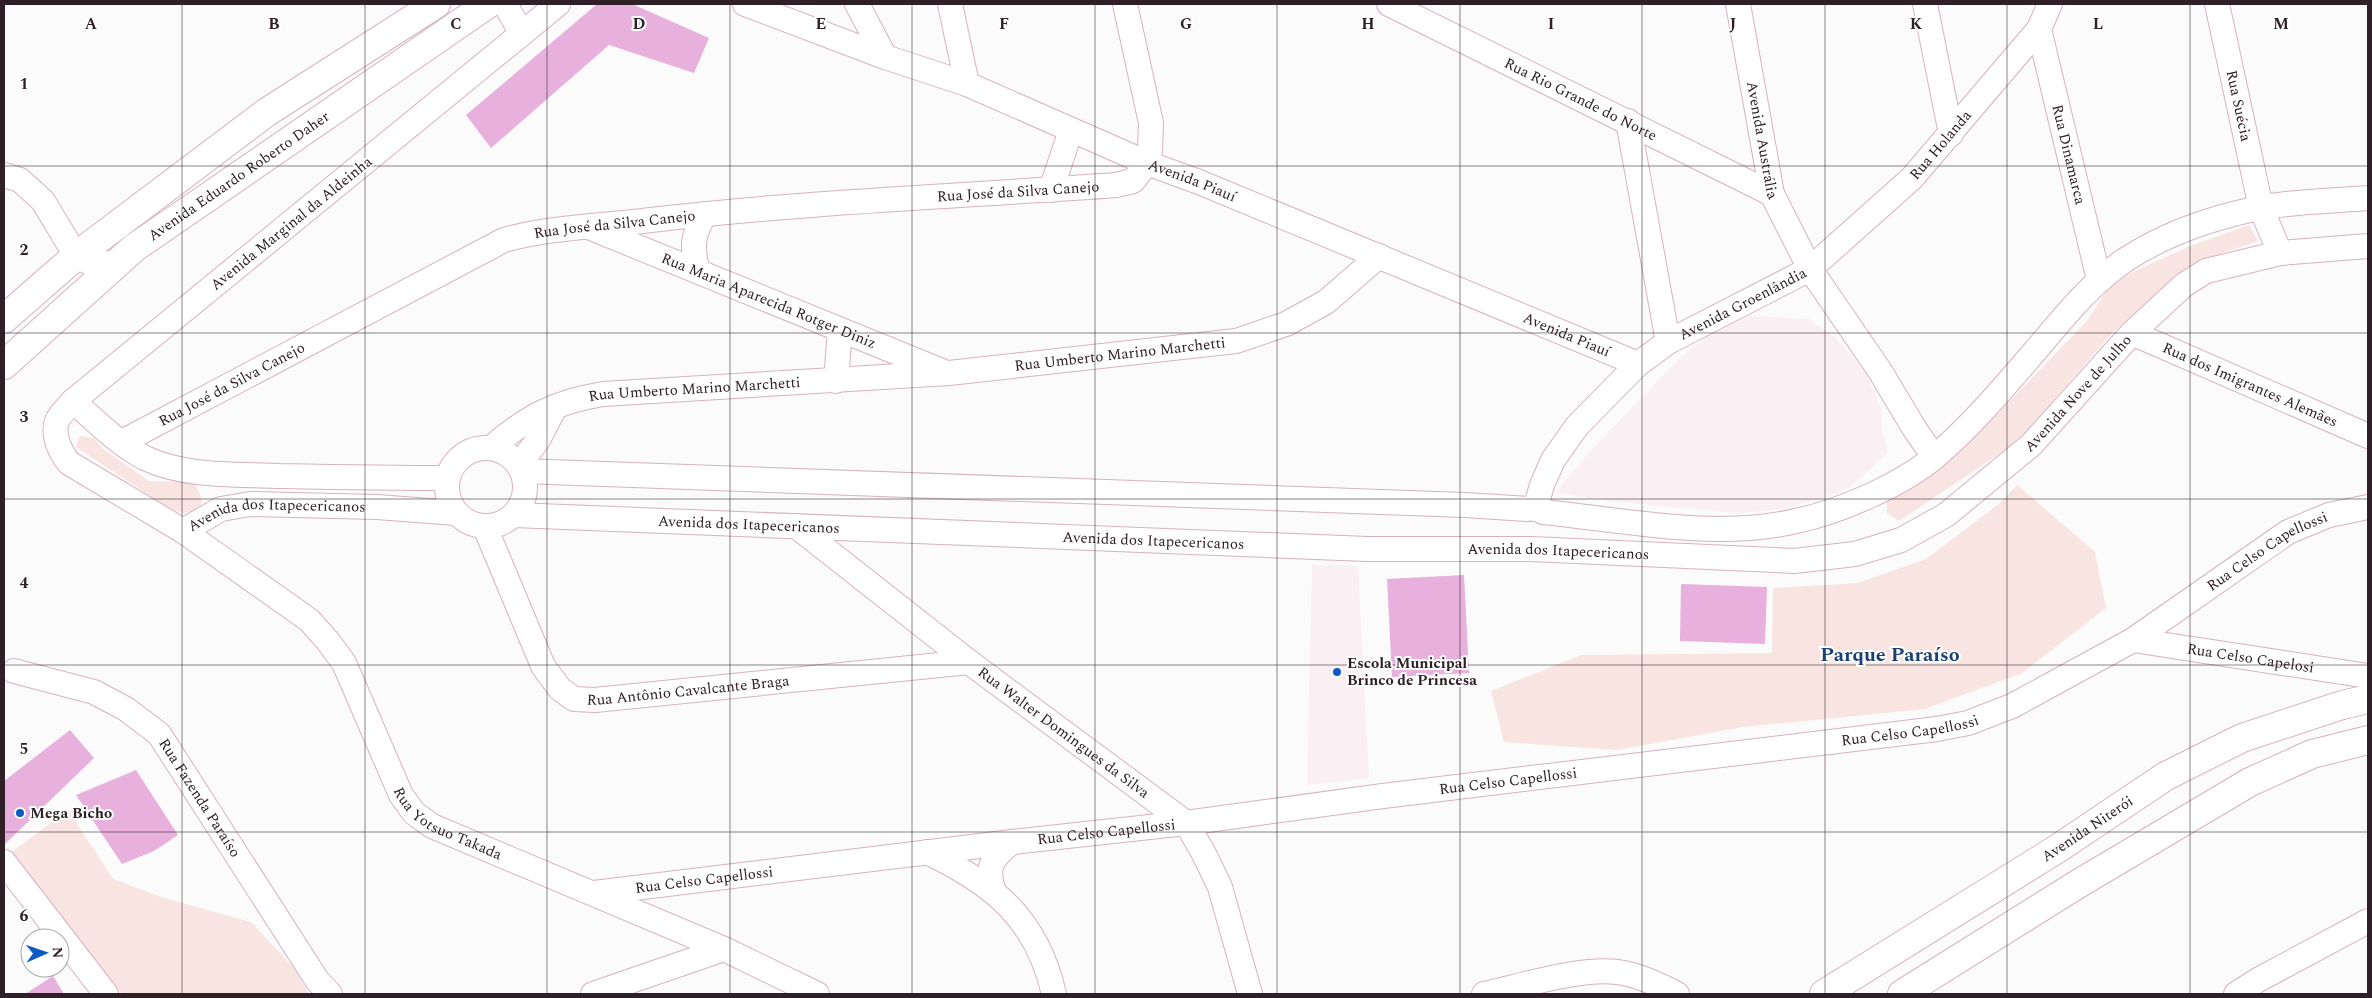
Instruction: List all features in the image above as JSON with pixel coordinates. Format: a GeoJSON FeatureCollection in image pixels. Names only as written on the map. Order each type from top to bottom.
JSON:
{"type":"FeatureCollection","features":[{"type":"Feature","properties":{"kind":"main road","name":"Avenida Eduardo Roberto Daher"},"geometry":{"type":"LineString","coordinates":[[4,319],[76,256],[267,112],[436,4]]}},
{"type":"Feature","properties":{"kind":"main road","name":"Avenida Eduardo Roberto Daher"},"geometry":{"type":"LineString","coordinates":[[4,365],[114,263],[134,248],[488,4]]}},
{"type":"Feature","properties":{"kind":"main road","name":"Avenida Niterói"},"geometry":{"type":"LineString","coordinates":[[1824,994],[2056,849],[2166,776],[2242,738],[2333,708],[2368,699]]}},
{"type":"Feature","properties":{"kind":"main road"},"geometry":{"type":"LineString","coordinates":[[1902,994],[2078,884],[2250,782],[2312,754],[2368,740]]}},
{"type":"Feature","properties":{"kind":"main road"},"geometry":{"type":"LineString","coordinates":[[2056,849],[2078,884]]}},
{"type":"Feature","properties":{"kind":"street"},"geometry":{"type":"LineString","coordinates":[[506,4],[522,34]]}},
{"type":"Feature","properties":{"kind":"street","name":"Avenida Marginal da Aldeinha"},"geometry":{"type":"LineString","coordinates":[[73,401],[558,4]]}},
{"type":"Feature","properties":{"kind":"street","name":"Avenida Piauí"},"geometry":{"type":"LineString","coordinates":[[745,4],[885,57],[967,84],[1147,163],[1200,182],[1638,364]]}},
{"type":"Feature","properties":{"kind":"street"},"geometry":{"type":"LineString","coordinates":[[858,4],[885,57]]}},
{"type":"Feature","properties":{"kind":"street"},"geometry":{"type":"LineString","coordinates":[[950,4],[967,84]]}},
{"type":"Feature","properties":{"kind":"street"},"geometry":{"type":"LineString","coordinates":[[1126,4],[1151,123],[1147,163]]}},
{"type":"Feature","properties":{"kind":"street","name":"Rua Rio Grande do Norte"},"geometry":{"type":"LineString","coordinates":[[1389,4],[1772,194]]}},
{"type":"Feature","properties":{"kind":"street","name":"Avenida Austrália"},"geometry":{"type":"LineString","coordinates":[[1738,4],[1772,194],[1810,268]]}},
{"type":"Feature","properties":{"kind":"street"},"geometry":{"type":"LineString","coordinates":[[1925,4],[1951,134]]}},
{"type":"Feature","properties":{"kind":"street","name":"Rua Holanda"},"geometry":{"type":"LineString","coordinates":[[1810,268],[1912,178],[2039,29],[2050,4]]}},
{"type":"Feature","properties":{"kind":"street","name":"Rua Suécia"},"geometry":{"type":"LineString","coordinates":[[2217,4],[2261,208],[2280,253]]}},
{"type":"Feature","properties":{"kind":"street","name":"Rua Dinamarca"},"geometry":{"type":"LineString","coordinates":[[2039,29],[2099,280]]}},
{"type":"Feature","properties":{"kind":"street"},"geometry":{"type":"LineString","coordinates":[[1628,121],[1668,342]]}},
{"type":"Feature","properties":{"kind":"street"},"geometry":{"type":"LineString","coordinates":[[1051,190],[1071,130]]}},
{"type":"Feature","properties":{"kind":"street","name":"Rua José da Silva Canejo"},"geometry":{"type":"LineString","coordinates":[[122,442],[504,240],[539,230],[590,227],[705,214],[1116,185],[1133,181],[1147,163]]}},
{"type":"Feature","properties":{"kind":"street"},"geometry":{"type":"LineString","coordinates":[[4,174],[20,180],[42,201],[76,256],[92,264],[114,263]]}},
{"type":"Feature","properties":{"kind":"street"},"geometry":{"type":"LineString","coordinates":[[520,468],[1465,505],[1536,510],[1696,528],[1731,530],[1795,522],[1830,512],[1858,500],[1908,475],[1934,457],[1967,427],[2070,309],[2099,280],[2126,260],[2168,236],[2261,208],[2368,198]]}},
{"type":"Feature","properties":{"kind":"street"},"geometry":{"type":"LineString","coordinates":[[698,270],[693,242],[696,230],[705,214]]}},
{"type":"Feature","properties":{"kind":"street","name":"Rua Maria Aparecida Rotger Diniz"},"geometry":{"type":"LineString","coordinates":[[590,227],[949,373]]}},
{"type":"Feature","properties":{"kind":"street","name":"Avenida Nove de Julho"},"geometry":{"type":"LineString","coordinates":[[1794,560],[1855,554],[1901,540],[1946,515],[2031,445],[2132,333],[2184,285],[2206,271],[2280,253],[2368,246]]}},
{"type":"Feature","properties":{"kind":"street","name":"Rua Umberto Marino Marchetti"},"geometry":{"type":"LineString","coordinates":[[491,448],[515,427],[535,414],[574,399],[603,394],[949,373],[1236,341],[1286,324],[1326,302],[1380,256]]}},
{"type":"Feature","properties":{"kind":"street","name":"Avenida Groenlândia"},"geometry":{"type":"LineString","coordinates":[[1531,549],[1520,544],[1514,533],[1518,516],[1536,510],[1542,485],[1553,460],[1578,426],[1638,364],[1668,342],[1810,268],[1880,371],[1914,428],[1934,457]]}},
{"type":"Feature","properties":{"kind":"street"},"geometry":{"type":"LineString","coordinates":[[836,381],[840,330]]}},
{"type":"Feature","properties":{"kind":"street","name":"Rua dos Imigrantes Alemães"},"geometry":{"type":"LineString","coordinates":[[2132,333],[2368,436]]}},
{"type":"Feature","properties":{"kind":"street"},"geometry":{"type":"LineString","coordinates":[[73,401],[122,442]]}},
{"type":"Feature","properties":{"kind":"street","name":"Avenida dos Itapecericanos"},"geometry":{"type":"LineString","coordinates":[[73,401],[57,420],[56,434],[61,454],[69,463],[183,532],[221,509],[250,504],[377,507],[456,514]]}},
{"type":"Feature","properties":{"kind":"street"},"geometry":{"type":"LineString","coordinates":[[520,468],[538,440],[555,407]]}},
{"type":"Feature","properties":{"kind":"street","name":"Avenida dos Itapecericanos"},"geometry":{"type":"LineString","coordinates":[[122,442],[144,458],[168,467],[204,472],[372,478],[447,478]]}},
{"type":"Feature","properties":{"kind":"street"},"geometry":{"type":"LineString","coordinates":[[491,448],[502,451],[520,468],[525,483],[524,494],[521,506],[514,515],[496,526],[485,527],[469,523],[456,514],[447,497],[447,478],[459,458],[468,451],[491,448]]}},
{"type":"Feature","properties":{"kind":"street"},"geometry":{"type":"LineString","coordinates":[[204,472],[221,509]]}},
{"type":"Feature","properties":{"kind":"street","name":"Rua Celso Capellossi"},"geometry":{"type":"LineString","coordinates":[[594,893],[927,852],[1186,823],[1393,794],[1937,729],[1968,723],[2012,706],[2133,640],[2288,532],[2329,516],[2368,507]]}},
{"type":"Feature","properties":{"kind":"street","name":"Avenida dos Itapecericanos"},"geometry":{"type":"LineString","coordinates":[[514,515],[1367,549],[1531,549],[1794,560]]}},
{"type":"Feature","properties":{"kind":"street","name":"Rua Walter Domingues da Silva"},"geometry":{"type":"LineString","coordinates":[[796,526],[969,662],[1186,823],[1220,887],[1250,994]]}},
{"type":"Feature","properties":{"kind":"street","name":"Rua Antônio Cavalcante Braga"},"geometry":{"type":"LineString","coordinates":[[485,527],[543,666],[560,689],[574,699],[595,700],[969,662]]}},
{"type":"Feature","properties":{"kind":"street","name":"Rua Yotsuo Takada"},"geometry":{"type":"LineString","coordinates":[[183,532],[309,620],[327,640],[344,663],[400,794],[414,812],[432,826],[724,949],[817,994]]}},
{"type":"Feature","properties":{"kind":"street","name":"Rua Celso Capelosi"},"geometry":{"type":"LineString","coordinates":[[2133,640],[2368,676]]}},
{"type":"Feature","properties":{"kind":"street","name":"Rua Fazenda Paraíso"},"geometry":{"type":"LineString","coordinates":[[14,671],[94,692],[126,708],[159,734],[317,980],[330,994]]}},
{"type":"Feature","properties":{"kind":"street"},"geometry":{"type":"LineString","coordinates":[[994,892],[990,880],[991,866],[995,856],[1012,842]]}},
{"type":"Feature","properties":{"kind":"street"},"geometry":{"type":"LineString","coordinates":[[927,852],[976,877],[1022,920],[1038,944],[1049,973],[1054,994]]}},
{"type":"Feature","properties":{"kind":"street"},"geometry":{"type":"LineString","coordinates":[[4,862],[106,994]]}},
{"type":"Feature","properties":{"kind":"street"},"geometry":{"type":"LineString","coordinates":[[2236,994],[2258,980],[2368,921]]}},
{"type":"Feature","properties":{"kind":"street"},"geometry":{"type":"LineString","coordinates":[[593,994],[724,949]]}},
{"type":"Feature","properties":{"kind":"street"},"geometry":{"type":"LineString","coordinates":[[1484,994],[1586,972],[1622,973],[1652,981],[1677,994]]}},
{"type":"Feature","properties":{"kind":"shaded area"},"geometry":{"type":"Polygon","coordinates":[[[2249,225],[2258,241],[2191,264],[2112,333],[2017,442],[1899,521],[1887,513],[1887,500],[1940,467],[2004,407],[2087,321],[2113,281],[2188,247],[2249,225]]]}},
{"type":"Feature","properties":{"kind":"shaded area"},"geometry":{"type":"Polygon","coordinates":[[[1746,316],[1809,319],[1835,337],[1866,373],[1881,408],[1882,429],[1888,453],[1850,487],[1824,498],[1780,509],[1739,513],[1619,502],[1555,493],[1592,449],[1682,356],[1718,327],[1746,316]]]}},
{"type":"Feature","properties":{"kind":"shaded area"},"geometry":{"type":"Polygon","coordinates":[[[80,436],[94,438],[103,449],[149,481],[194,482],[201,497],[201,506],[187,513],[170,509],[76,447],[80,436]]]}},
{"type":"Feature","properties":{"kind":"shaded area"},"geometry":{"type":"Polygon","coordinates":[[[2017,485],[2095,552],[2106,608],[2022,673],[1925,709],[1743,727],[1617,750],[1504,742],[1491,691],[1581,655],[1772,653],[1773,588],[1858,583],[1926,559],[1999,504],[2017,485]]]}},
{"type":"Feature","properties":{"kind":"shaded area","name":"Escola Municipal Brinco de Princesa"},"geometry":{"type":"Polygon","coordinates":[[[1312,565],[1358,565],[1369,778],[1307,785],[1312,565]]]}},
{"type":"Feature","properties":{"kind":"shaded area"},"geometry":{"type":"Polygon","coordinates":[[[68,810],[113,879],[161,897],[251,922],[294,968],[309,994],[122,994],[12,852],[68,810]]]}},
{"type":"Feature","properties":{"kind":"building"},"geometry":{"type":"Polygon","coordinates":[[[597,4],[632,4],[709,38],[694,73],[609,45],[491,148],[466,115],[597,4]]]}},
{"type":"Feature","properties":{"kind":"building"},"geometry":{"type":"Polygon","coordinates":[[[1464,575],[1469,673],[1392,677],[1387,579],[1464,575]]]}},
{"type":"Feature","properties":{"kind":"building"},"geometry":{"type":"Polygon","coordinates":[[[1681,584],[1767,587],[1765,644],[1680,641],[1681,584]]]}},
{"type":"Feature","properties":{"kind":"building","name":"Mega Bicho"},"geometry":{"type":"Polygon","coordinates":[[[70,730],[94,758],[4,845],[4,781],[70,730]]]}},
{"type":"Feature","properties":{"kind":"building"},"geometry":{"type":"Polygon","coordinates":[[[136,770],[178,835],[154,851],[122,864],[76,795],[136,770]]]}},
{"type":"Feature","properties":{"kind":"building"},"geometry":{"type":"Polygon","coordinates":[[[50,978],[54,978],[64,994],[25,994],[50,978]]]}},
{"type":"Feature","properties":{"kind":"place","name":"Escola Municipal Brinco de Princesa"},"geometry":{"type":"Point","coordinates":[1337,672]}},
{"type":"Feature","properties":{"kind":"place","name":"Mega Bicho"},"geometry":{"type":"Point","coordinates":[20,813]}},
{"type":"Feature","properties":{"kind":"district","name":"Parque Paraíso"},"geometry":{"type":"Point","coordinates":[1890,654]}}]}
